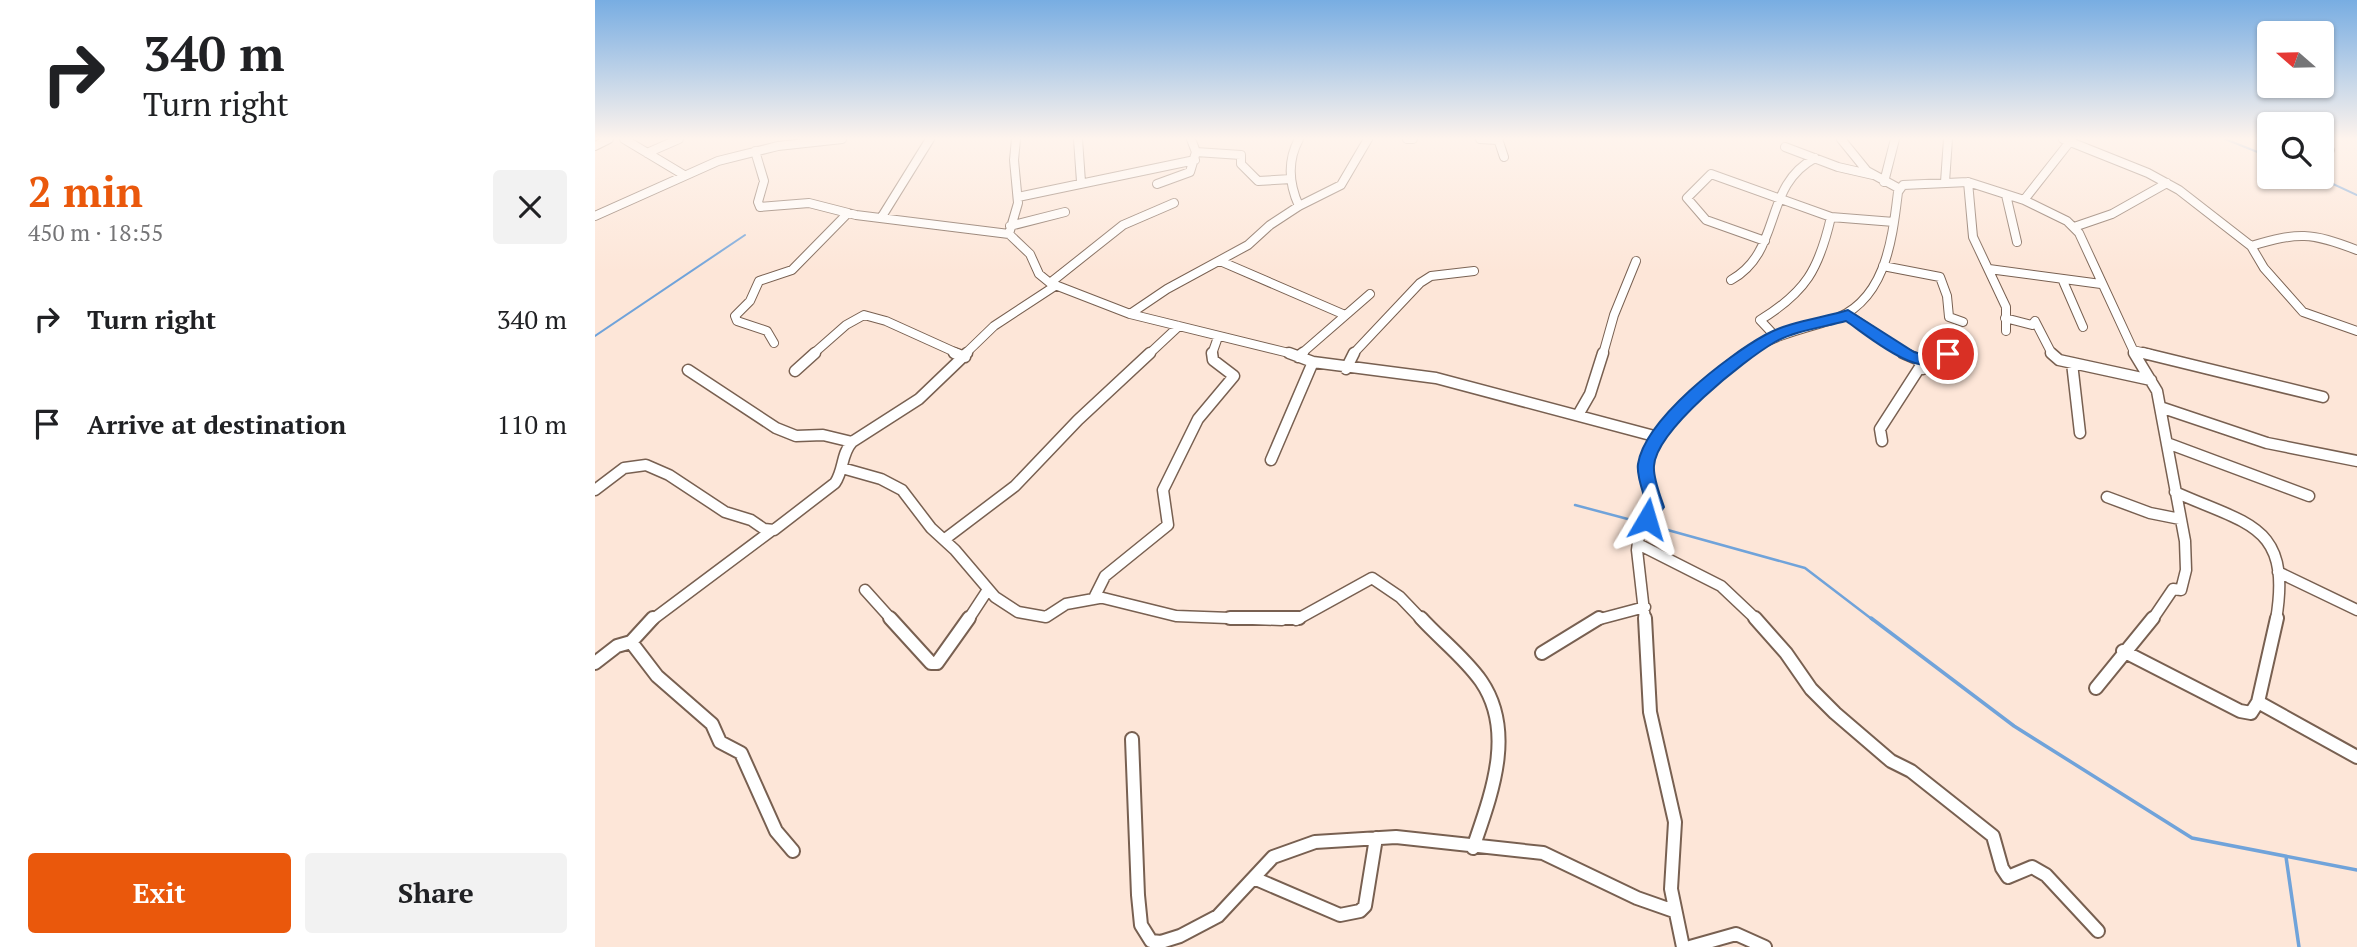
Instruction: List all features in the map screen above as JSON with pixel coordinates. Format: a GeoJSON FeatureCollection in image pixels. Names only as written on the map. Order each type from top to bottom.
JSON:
{"type":"FeatureCollection","features":[{"type":"Feature","properties":{"kind":"street"},"geometry":{"type":"LineString","coordinates":[[595,215],[666,183]]}},
{"type":"Feature","properties":{"kind":"street"},"geometry":{"type":"LineString","coordinates":[[763,183],[758,202],[760,207],[809,203],[881,218],[1009,230],[1065,212]]}},
{"type":"Feature","properties":{"kind":"street"},"geometry":{"type":"LineString","coordinates":[[881,218],[903,183]]}},
{"type":"Feature","properties":{"kind":"street"},"geometry":{"type":"LineString","coordinates":[[1009,230],[1019,197],[1017,183]]}},
{"type":"Feature","properties":{"kind":"street"},"geometry":{"type":"LineString","coordinates":[[1019,197],[1076,183]]}},
{"type":"Feature","properties":{"kind":"street"},"geometry":{"type":"LineString","coordinates":[[1291,183],[1291,190],[1299,206]]}},
{"type":"Feature","properties":{"kind":"street"},"geometry":{"type":"LineString","coordinates":[[1131,314],[1167,289],[1248,245],[1270,225],[1299,206],[1342,183]]}},
{"type":"Feature","properties":{"kind":"street"},"geometry":{"type":"LineString","coordinates":[[1701,183],[1687,198],[1706,220],[1765,241]]}},
{"type":"Feature","properties":{"kind":"street"},"geometry":{"type":"LineString","coordinates":[[1737,183],[1831,217],[1894,222]]}},
{"type":"Feature","properties":{"kind":"street"},"geometry":{"type":"LineString","coordinates":[[1731,281],[1752,267],[1765,241],[1779,197],[1789,183]]}},
{"type":"Feature","properties":{"kind":"street"},"geometry":{"type":"LineString","coordinates":[[1887,183],[1900,189]]}},
{"type":"Feature","properties":{"kind":"street"},"geometry":{"type":"LineString","coordinates":[[1683,947],[1671,889],[1675,822],[1668,786],[1652,732],[1645,607],[1638,544],[1643,523],[1656,507],[1645,468],[1648,456],[1658,437],[1715,377],[1776,336],[1848,315],[1867,298],[1883,266],[1900,189],[1903,185],[1928,183]]}},
{"type":"Feature","properties":{"kind":"street"},"geometry":{"type":"LineString","coordinates":[[1968,183],[1973,211],[1973,237],[2006,307],[2006,331]]}},
{"type":"Feature","properties":{"kind":"street"},"geometry":{"type":"LineString","coordinates":[[1971,183],[2024,200],[2074,227],[2133,350],[2151,380],[2160,407],[2187,559],[2185,581],[2181,590],[2173,589],[2161,603],[2148,627],[2123,651],[2096,688]]}},
{"type":"Feature","properties":{"kind":"street"},"geometry":{"type":"LineString","coordinates":[[2024,200],[2036,183]]}},
{"type":"Feature","properties":{"kind":"street"},"geometry":{"type":"LineString","coordinates":[[2074,227],[2104,218],[2167,183]]}},
{"type":"Feature","properties":{"kind":"street"},"geometry":{"type":"LineString","coordinates":[[2167,183],[2251,246],[2264,268],[2303,312],[2357,331]]}},
{"type":"Feature","properties":{"kind":"street"},"geometry":{"type":"LineString","coordinates":[[2006,195],[2017,242]]}},
{"type":"Feature","properties":{"kind":"street"},"geometry":{"type":"LineString","coordinates":[[595,663],[617,646],[631,642],[653,618],[834,482],[842,468],[845,450],[852,442],[919,399],[994,326],[1052,285],[1123,225],[1174,204]]}},
{"type":"Feature","properties":{"kind":"street"},"geometry":{"type":"LineString","coordinates":[[774,343],[767,331],[737,321],[735,316],[750,301],[759,281],[792,270],[848,213]]}},
{"type":"Feature","properties":{"kind":"street"},"geometry":{"type":"LineString","coordinates":[[1776,336],[1761,324],[1760,320],[1787,304],[1795,295],[1826,244],[1831,217]]}},
{"type":"Feature","properties":{"kind":"street"},"geometry":{"type":"LineString","coordinates":[[1009,230],[1030,254],[1039,274],[1052,285],[1131,314],[1218,337],[1277,348],[1299,358],[1346,369],[1436,378],[1658,437]]}},
{"type":"Feature","properties":{"kind":"street"},"geometry":{"type":"LineString","coordinates":[[2251,246],[2293,234],[2323,237],[2357,250]]}},
{"type":"Feature","properties":{"kind":"street"},"geometry":{"type":"LineString","coordinates":[[1220,261],[1345,315]]}},
{"type":"Feature","properties":{"kind":"street"},"geometry":{"type":"LineString","coordinates":[[1578,415],[1591,399],[1594,378],[1612,320],[1636,261]]}},
{"type":"Feature","properties":{"kind":"street"},"geometry":{"type":"LineString","coordinates":[[1883,266],[1912,274],[1940,277],[1947,296],[1949,317],[1963,323]]}},
{"type":"Feature","properties":{"kind":"street"},"geometry":{"type":"LineString","coordinates":[[1989,269],[2101,284]]}},
{"type":"Feature","properties":{"kind":"street"},"geometry":{"type":"LineString","coordinates":[[1346,369],[1353,354],[1420,283],[1431,276],[1474,271]]}},
{"type":"Feature","properties":{"kind":"street"},"geometry":{"type":"LineString","coordinates":[[2063,281],[2083,327]]}},
{"type":"Feature","properties":{"kind":"street"},"geometry":{"type":"LineString","coordinates":[[1299,358],[1370,294]]}},
{"type":"Feature","properties":{"kind":"street"},"geometry":{"type":"LineString","coordinates":[[795,371],[846,324],[864,314],[887,321],[914,337],[965,357]]}},
{"type":"Feature","properties":{"kind":"street"},"geometry":{"type":"LineString","coordinates":[[1848,315],[1895,349],[1917,359],[1929,361],[1948,354],[1965,359]]}},
{"type":"Feature","properties":{"kind":"street"},"geometry":{"type":"LineString","coordinates":[[2005,318],[2032,325],[2035,321],[2053,356],[2072,363],[2151,380]]}},
{"type":"Feature","properties":{"kind":"street"},"geometry":{"type":"LineString","coordinates":[[945,539],[1015,486],[1078,420],[1179,326]]}},
{"type":"Feature","properties":{"kind":"street"},"geometry":{"type":"LineString","coordinates":[[1099,598],[1095,591],[1105,576],[1168,525],[1163,490],[1198,419],[1234,376],[1213,360],[1212,349],[1218,337]]}},
{"type":"Feature","properties":{"kind":"street"},"geometry":{"type":"LineString","coordinates":[[2133,350],[2186,361],[2221,374],[2262,380],[2323,397]]}},
{"type":"Feature","properties":{"kind":"street"},"geometry":{"type":"LineString","coordinates":[[1882,441],[1880,429],[1920,367],[1923,369],[1917,359]]}},
{"type":"Feature","properties":{"kind":"street"},"geometry":{"type":"LineString","coordinates":[[1271,460],[1313,362]]}},
{"type":"Feature","properties":{"kind":"street"},"geometry":{"type":"LineString","coordinates":[[2072,363],[2080,433]]}},
{"type":"Feature","properties":{"kind":"street"},"geometry":{"type":"LineString","coordinates":[[688,370],[776,428],[796,436],[824,435],[852,442]]}},
{"type":"Feature","properties":{"kind":"street"},"geometry":{"type":"LineString","coordinates":[[2160,407],[2279,446],[2357,461]]}},
{"type":"Feature","properties":{"kind":"street"},"geometry":{"type":"LineString","coordinates":[[2167,443],[2309,496]]}},
{"type":"Feature","properties":{"kind":"street"},"geometry":{"type":"LineString","coordinates":[[595,491],[622,469],[634,464],[644,465],[661,471],[724,512],[750,519],[771,531]]}},
{"type":"Feature","properties":{"kind":"street"},"geometry":{"type":"LineString","coordinates":[[842,468],[881,479],[899,488],[914,500],[927,524],[945,539],[987,591],[1016,612],[1038,617],[1046,617],[1066,604],[1099,598],[1176,616],[1295,620],[1357,584],[1372,578],[1380,581],[1408,605],[1467,665],[1493,702],[1499,723],[1497,771],[1473,848]]}},
{"type":"Feature","properties":{"kind":"street"},"geometry":{"type":"LineString","coordinates":[[2123,651],[2240,711],[2251,713],[2258,702],[2278,618],[2277,557],[2268,536],[2175,492]]}},
{"type":"Feature","properties":{"kind":"street"},"geometry":{"type":"LineString","coordinates":[[2107,497],[2150,513],[2180,519]]}},
{"type":"Feature","properties":{"kind":"street"},"geometry":{"type":"LineString","coordinates":[[1638,544],[1721,586],[1742,603],[1786,653],[1811,689],[1835,713],[1891,761],[1911,771],[1993,836],[2002,868],[2008,877],[2032,867],[2046,876],[2098,931]]}},
{"type":"Feature","properties":{"kind":"street"},"geometry":{"type":"LineString","coordinates":[[2278,572],[2292,582],[2357,610]]}},
{"type":"Feature","properties":{"kind":"street"},"geometry":{"type":"LineString","coordinates":[[865,590],[931,663],[937,663],[944,655],[987,591]]}},
{"type":"Feature","properties":{"kind":"street"},"geometry":{"type":"LineString","coordinates":[[1542,653],[1556,641],[1598,618],[1645,607]]}},
{"type":"Feature","properties":{"kind":"street"},"geometry":{"type":"LineString","coordinates":[[631,642],[657,676],[712,724],[720,743],[741,753],[776,831],[793,851]]}},
{"type":"Feature","properties":{"kind":"street"},"geometry":{"type":"LineString","coordinates":[[2258,702],[2357,757]]}},
{"type":"Feature","properties":{"kind":"street"},"geometry":{"type":"LineString","coordinates":[[1132,739],[1138,895],[1141,925],[1151,941],[1161,942],[1180,936],[1217,916],[1256,879],[1273,857],[1315,842],[1396,836],[1473,848],[1543,853],[1637,898],[1674,911]]}},
{"type":"Feature","properties":{"kind":"street"},"geometry":{"type":"LineString","coordinates":[[1256,879],[1340,915],[1360,911],[1365,905],[1376,838]]}},
{"type":"Feature","properties":{"kind":"street"},"geometry":{"type":"LineString","coordinates":[[1690,947],[1724,933],[1747,934],[1765,947]]}},
{"type":"Feature","properties":{"kind":"waterway"},"geometry":{"type":"LineString","coordinates":[[2334,184],[2357,195]]}},
{"type":"Feature","properties":{"kind":"waterway"},"geometry":{"type":"LineString","coordinates":[[595,336],[745,235]]}},
{"type":"Feature","properties":{"kind":"waterway"},"geometry":{"type":"LineString","coordinates":[[1575,505],[1639,522]]}},
{"type":"Feature","properties":{"kind":"waterway"},"geometry":{"type":"LineString","coordinates":[[1646,524],[1805,568],[1873,620]]}},
{"type":"Feature","properties":{"kind":"waterway"},"geometry":{"type":"LineString","coordinates":[[1871,618],[2014,726],[2192,838],[2357,870]]}},
{"type":"Feature","properties":{"kind":"waterway"},"geometry":{"type":"LineString","coordinates":[[2286,857],[2299,947]]}},
{"type":"Feature","properties":{"kind":"route"},"geometry":{"type":"LineString","coordinates":[[1647,519],[1656,507],[1645,468],[1648,456],[1663,429],[1715,377],[1772,337],[1848,315],[1909,356],[1929,361],[1948,354]]}}]}
